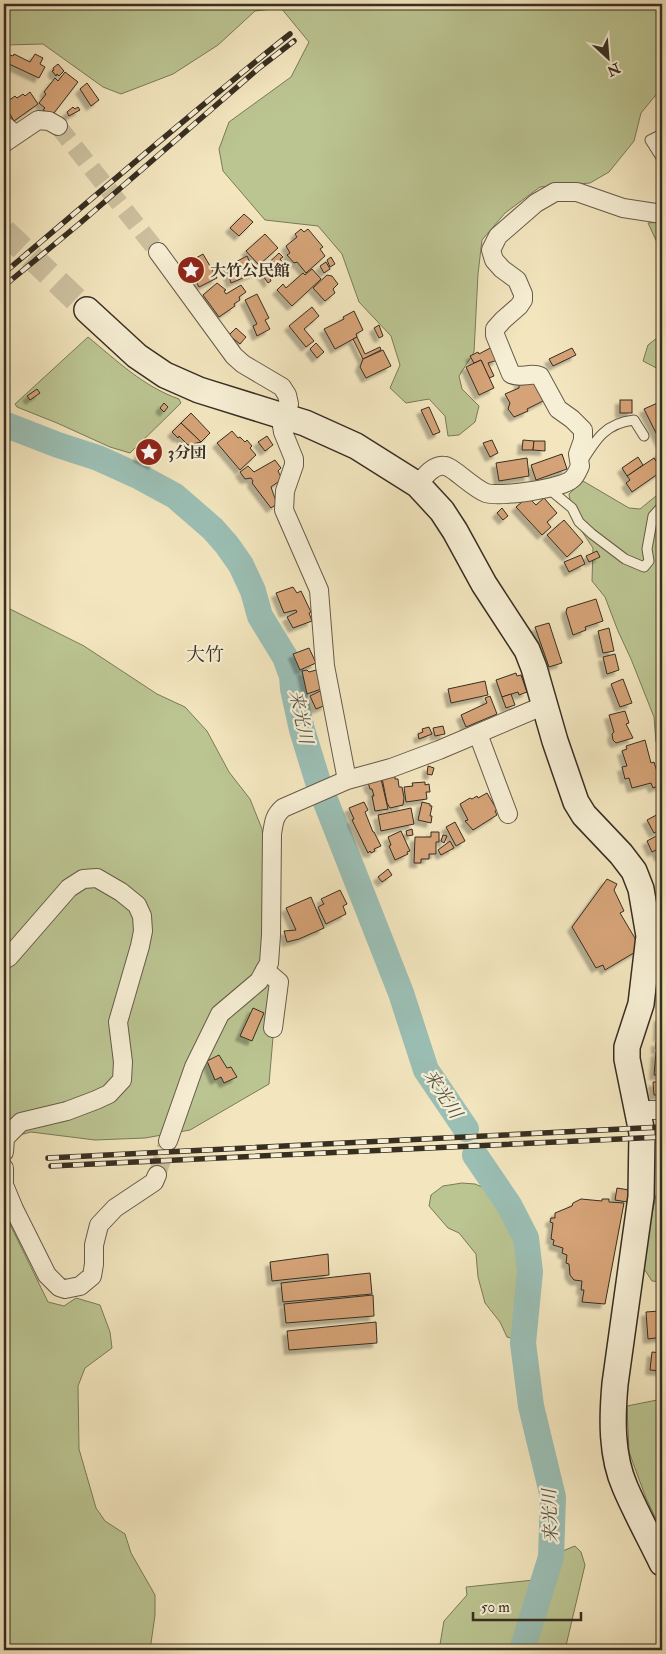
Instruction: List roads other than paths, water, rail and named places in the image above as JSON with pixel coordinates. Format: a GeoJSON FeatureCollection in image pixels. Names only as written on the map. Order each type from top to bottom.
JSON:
{"type":"FeatureCollection","features":[{"type":"Feature","properties":{"kind":"street"},"geometry":{"type":"LineString","coordinates":[[4,143],[38,120],[49,121],[58,126]]}},
{"type":"Feature","properties":{"kind":"street"},"geometry":{"type":"LineString","coordinates":[[418,484],[430,471],[440,466],[451,468],[475,487],[487,493],[508,494],[565,483],[572,479],[580,466],[578,454],[584,436],[580,427],[558,409],[540,376],[531,374],[514,376],[508,369],[495,335],[495,330],[503,320],[519,306],[523,294],[517,280],[496,264],[492,254],[492,246],[498,236],[536,203],[555,192],[577,192],[623,208],[662,214]]}},
{"type":"Feature","properties":{"kind":"street"},"geometry":{"type":"LineString","coordinates":[[158,252],[234,356],[243,364],[282,387],[287,395],[289,404],[282,426],[294,459],[285,492],[284,510],[319,590],[326,666],[342,782]]}},
{"type":"Feature","properties":{"kind":"street"},"geometry":{"type":"LineString","coordinates":[[87,310],[137,356],[165,375],[199,390],[305,423],[356,446],[418,484],[442,511],[456,531],[484,584],[527,650],[576,802],[584,815],[621,854],[634,871],[645,909],[649,936],[641,1004],[628,1047],[627,1059],[642,1133],[641,1197],[612,1412],[614,1446],[624,1485],[662,1563]]}},
{"type":"Feature","properties":{"kind":"street"},"geometry":{"type":"LineString","coordinates":[[168,1141],[194,1067],[220,1014],[259,981],[269,963],[272,834],[274,818],[277,814],[283,808],[342,782],[392,768],[545,705]]}},
{"type":"Feature","properties":{"kind":"street"},"geometry":{"type":"LineString","coordinates":[[478,734],[508,814]]}},
{"type":"Feature","properties":{"kind":"street"},"geometry":{"type":"LineString","coordinates":[[4,960],[9,957],[69,888],[82,879],[97,878],[122,892],[137,905],[142,916],[143,931],[140,946],[118,1022],[123,1062],[122,1080],[109,1094],[96,1100],[67,1111],[20,1122],[5,1138],[4,1152]]}},
{"type":"Feature","properties":{"kind":"street"},"geometry":{"type":"LineString","coordinates":[[265,970],[279,982],[274,1028]]}},
{"type":"Feature","properties":{"kind":"street"},"geometry":{"type":"LineString","coordinates":[[638,1110],[662,1110]]}},
{"type":"Feature","properties":{"kind":"street"},"geometry":{"type":"LineString","coordinates":[[4,1168],[4,1185],[47,1275],[59,1287],[65,1289],[80,1286],[92,1276],[94,1245],[99,1225],[115,1208],[154,1182],[158,1175]]}},
{"type":"Feature","properties":{"kind":"lane"},"geometry":{"type":"LineString","coordinates":[[4,119],[19,132]]}},
{"type":"Feature","properties":{"kind":"lane"},"geometry":{"type":"LineString","coordinates":[[662,134],[650,140],[662,159]]}},
{"type":"Feature","properties":{"kind":"lane"},"geometry":{"type":"LineString","coordinates":[[580,466],[595,441],[619,422],[634,420],[644,436]]}},
{"type":"Feature","properties":{"kind":"lane"},"geometry":{"type":"LineString","coordinates":[[547,487],[572,508],[579,522],[592,534],[625,558],[644,566],[649,562],[647,549],[653,516],[662,506]]}},
{"type":"Feature","properties":{"kind":"waterway","name":"来光川"},"geometry":{"type":"LineString","coordinates":[[4,424],[98,458],[140,477],[175,496],[213,529],[241,565],[253,591],[260,616],[285,657],[292,676],[302,730],[318,782],[401,993],[426,1070],[466,1129]]}},
{"type":"Feature","properties":{"kind":"waterway","name":"来光川"},"geometry":{"type":"LineString","coordinates":[[475,1155],[509,1205],[526,1238],[530,1272],[523,1343],[531,1406],[553,1497],[551,1557],[522,1650]]}},
{"type":"Feature","properties":{"kind":"tunnel"},"geometry":{"type":"LineString","coordinates":[[58,126],[158,252]]}},
{"type":"Feature","properties":{"kind":"tunnel"},"geometry":{"type":"LineString","coordinates":[[4,231],[87,310]]}},
{"type":"Feature","properties":{"kind":"tunnel"},"geometry":{"type":"LineString","coordinates":[[157,1175],[168,1141]]}},
{"type":"Feature","properties":{"kind":"railway"},"geometry":{"type":"LineString","coordinates":[[4,273],[182,122],[290,34]]}},
{"type":"Feature","properties":{"kind":"railway"},"geometry":{"type":"LineString","coordinates":[[4,286],[79,224],[259,68],[294,41]]}},
{"type":"Feature","properties":{"kind":"railway"},"geometry":{"type":"LineString","coordinates":[[48,1158],[662,1127]]}},
{"type":"Feature","properties":{"kind":"railway"},"geometry":{"type":"LineString","coordinates":[[51,1166],[662,1137]]}},
{"type":"Feature","properties":{"kind":"place","name":"大竹公民館"},"geometry":{"type":"Point","coordinates":[191,270]}},
{"type":"Feature","properties":{"kind":"place","name":"3分団"},"geometry":{"type":"Point","coordinates":[149,452]}},
{"type":"Feature","properties":{"kind":"district","name":"大竹"},"geometry":{"type":"Point","coordinates":[205,654]}}]}
